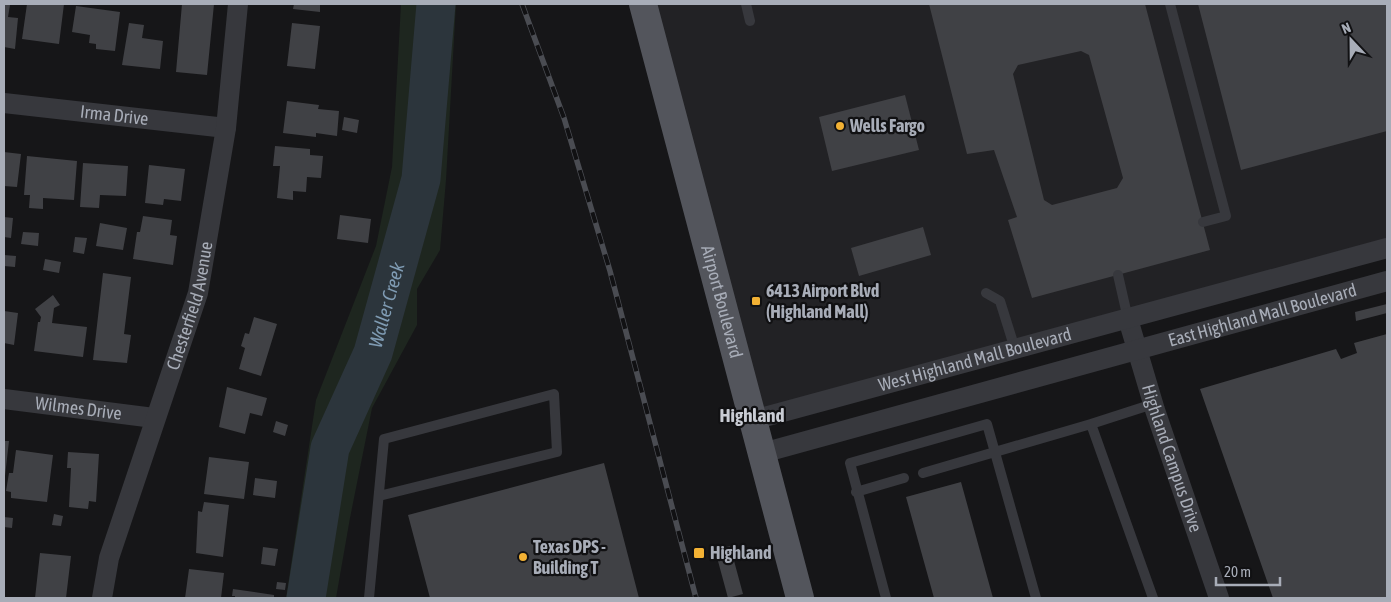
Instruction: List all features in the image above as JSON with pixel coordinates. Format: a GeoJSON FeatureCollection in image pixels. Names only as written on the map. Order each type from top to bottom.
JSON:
{"type":"FeatureCollection","features":[{"type":"Feature","properties":{"kind":"main road","name":"Airport Boulevard"},"geometry":{"type":"LineString","coordinates":[[643,4],[800,598]]}},
{"type":"Feature","properties":{"kind":"street","name":"Chesterfield Avenue"},"geometry":{"type":"LineString","coordinates":[[102,598],[109,558],[154,418],[198,293],[226,128],[238,4]]}},
{"type":"Feature","properties":{"kind":"street","name":"Irma Drive"},"geometry":{"type":"LineString","coordinates":[[4,103],[226,128]]}},
{"type":"Feature","properties":{"kind":"street","name":"East Highland Mall Boulevard"},"geometry":{"type":"LineString","coordinates":[[1198,301],[1387,248]]}},
{"type":"Feature","properties":{"kind":"street","name":"East Highland Mall Boulevard"},"geometry":{"type":"LineString","coordinates":[[1136,349],[1387,281]]}},
{"type":"Feature","properties":{"kind":"street","name":"West Highland Mall Boulevard"},"geometry":{"type":"LineString","coordinates":[[754,420],[1198,301]]}},
{"type":"Feature","properties":{"kind":"street","name":"Highland Campus Drive"},"geometry":{"type":"LineString","coordinates":[[1128,319],[1153,404],[1219,598]]}},
{"type":"Feature","properties":{"kind":"street","name":"West Highland Mall Boulevard"},"geometry":{"type":"LineString","coordinates":[[762,453],[1136,349]]}},
{"type":"Feature","properties":{"kind":"street","name":"Wilmes Drive"},"geometry":{"type":"LineString","coordinates":[[4,399],[154,418]]}},
{"type":"Feature","properties":{"kind":"lane"},"geometry":{"type":"LineString","coordinates":[[746,4],[750,21]]}},
{"type":"Feature","properties":{"kind":"lane"},"geometry":{"type":"LineString","coordinates":[[1170,4],[1226,216],[1203,222]]}},
{"type":"Feature","properties":{"kind":"lane"},"geometry":{"type":"LineString","coordinates":[[1118,275],[1128,319]]}},
{"type":"Feature","properties":{"kind":"lane"},"geometry":{"type":"LineString","coordinates":[[986,293],[1000,301],[1015,350]]}},
{"type":"Feature","properties":{"kind":"lane"},"geometry":{"type":"LineString","coordinates":[[369,598],[384,439],[554,394],[557,452],[379,496]]}},
{"type":"Feature","properties":{"kind":"lane"},"geometry":{"type":"LineString","coordinates":[[923,473],[1153,404]]}},
{"type":"Feature","properties":{"kind":"lane"},"geometry":{"type":"LineString","coordinates":[[886,598],[856,492],[850,463],[987,424],[1036,598]]}},
{"type":"Feature","properties":{"kind":"lane"},"geometry":{"type":"LineString","coordinates":[[1091,424],[1153,598]]}},
{"type":"Feature","properties":{"kind":"lane"},"geometry":{"type":"LineString","coordinates":[[856,492],[904,478]]}},
{"type":"Feature","properties":{"kind":"shaded area"},"geometry":{"type":"Polygon","coordinates":[[[401,4],[456,4],[440,250],[417,289],[417,325],[372,408],[336,598],[286,598],[316,400],[376,246],[392,167],[401,4]]]}},
{"type":"Feature","properties":{"kind":"shaded area"},"geometry":{"type":"Polygon","coordinates":[[[643,4],[1387,4],[1387,248],[753,420],[643,4]]]}},
{"type":"Feature","properties":{"kind":"building"},"geometry":{"type":"Polygon","coordinates":[[[4,4],[10,5],[8,17],[18,18],[15,49],[4,47],[4,4]]]}},
{"type":"Feature","properties":{"kind":"building"},"geometry":{"type":"Polygon","coordinates":[[[27,4],[64,4],[59,44],[22,39],[27,4]]]}},
{"type":"Feature","properties":{"kind":"building"},"geometry":{"type":"Polygon","coordinates":[[[182,4],[214,4],[207,75],[176,72],[182,4]]]}},
{"type":"Feature","properties":{"kind":"building"},"geometry":{"type":"Polygon","coordinates":[[[294,4],[320,4],[320,12],[293,9],[294,4]]]}},
{"type":"Feature","properties":{"kind":"building"},"geometry":{"type":"Polygon","coordinates":[[[929,4],[1145,4],[1210,250],[1032,298],[1008,220],[1017,217],[994,150],[967,154],[929,4]],[[1081,51],[1018,65],[1013,74],[1044,200],[1052,205],[1117,188],[1123,178],[1089,55],[1081,51]]]}},
{"type":"Feature","properties":{"kind":"building"},"geometry":{"type":"Polygon","coordinates":[[[1198,4],[1387,4],[1387,131],[1241,170],[1198,4]]]}},
{"type":"Feature","properties":{"kind":"building"},"geometry":{"type":"Polygon","coordinates":[[[76,6],[120,12],[115,51],[96,49],[96,44],[89,43],[90,35],[72,32],[76,6]]]}},
{"type":"Feature","properties":{"kind":"building"},"geometry":{"type":"Polygon","coordinates":[[[129,23],[144,25],[142,38],[163,41],[160,69],[122,65],[129,23]]]}},
{"type":"Feature","properties":{"kind":"building"},"geometry":{"type":"Polygon","coordinates":[[[292,23],[320,26],[315,69],[287,66],[292,23]]]}},
{"type":"Feature","properties":{"kind":"building"},"geometry":{"type":"Polygon","coordinates":[[[905,95],[919,150],[832,171],[819,117],[905,95]]]}},
{"type":"Feature","properties":{"kind":"building"},"geometry":{"type":"Polygon","coordinates":[[[287,101],[319,105],[318,109],[339,111],[337,136],[316,133],[316,137],[283,133],[287,101]]]}},
{"type":"Feature","properties":{"kind":"building"},"geometry":{"type":"Polygon","coordinates":[[[344,117],[359,120],[357,133],[342,130],[344,117]]]}},
{"type":"Feature","properties":{"kind":"building"},"geometry":{"type":"Polygon","coordinates":[[[275,146],[310,149],[310,155],[323,156],[321,178],[307,177],[306,192],[293,191],[293,200],[277,198],[280,166],[273,166],[275,146]]]}},
{"type":"Feature","properties":{"kind":"building"},"geometry":{"type":"Polygon","coordinates":[[[4,152],[21,154],[17,187],[4,186],[4,152]]]}},
{"type":"Feature","properties":{"kind":"building"},"geometry":{"type":"Polygon","coordinates":[[[27,156],[77,161],[74,200],[43,198],[43,209],[29,208],[30,195],[24,195],[27,156]]]}},
{"type":"Feature","properties":{"kind":"building"},"geometry":{"type":"Polygon","coordinates":[[[83,163],[128,166],[126,196],[100,195],[99,208],[80,207],[83,163]]]}},
{"type":"Feature","properties":{"kind":"building"},"geometry":{"type":"Polygon","coordinates":[[[149,165],[185,169],[181,201],[164,199],[163,205],[145,203],[149,165]]]}},
{"type":"Feature","properties":{"kind":"building"},"geometry":{"type":"Polygon","coordinates":[[[340,215],[371,219],[368,243],[337,239],[340,215]]]}},
{"type":"Feature","properties":{"kind":"building"},"geometry":{"type":"Polygon","coordinates":[[[143,216],[172,220],[170,235],[177,236],[173,265],[133,259],[137,232],[140,232],[143,216]]]}},
{"type":"Feature","properties":{"kind":"building"},"geometry":{"type":"Polygon","coordinates":[[[4,217],[13,218],[11,238],[4,237],[4,217]]]}},
{"type":"Feature","properties":{"kind":"building"},"geometry":{"type":"Polygon","coordinates":[[[100,223],[127,228],[123,250],[96,246],[100,223]]]}},
{"type":"Feature","properties":{"kind":"building"},"geometry":{"type":"Polygon","coordinates":[[[923,227],[931,255],[859,276],[851,248],[923,227]]]}},
{"type":"Feature","properties":{"kind":"building"},"geometry":{"type":"Polygon","coordinates":[[[23,232],[39,233],[38,246],[21,244],[23,232]]]}},
{"type":"Feature","properties":{"kind":"building"},"geometry":{"type":"Polygon","coordinates":[[[75,237],[87,238],[84,254],[73,252],[75,237]]]}},
{"type":"Feature","properties":{"kind":"building"},"geometry":{"type":"Polygon","coordinates":[[[4,255],[16,256],[15,267],[4,266],[4,255]]]}},
{"type":"Feature","properties":{"kind":"building"},"geometry":{"type":"Polygon","coordinates":[[[45,259],[61,262],[59,273],[43,270],[45,259]]]}},
{"type":"Feature","properties":{"kind":"building"},"geometry":{"type":"Polygon","coordinates":[[[103,273],[131,277],[124,334],[131,335],[127,363],[93,360],[103,273]]]}},
{"type":"Feature","properties":{"kind":"building"},"geometry":{"type":"Polygon","coordinates":[[[53,295],[60,305],[54,308],[52,323],[87,327],[83,357],[34,351],[38,322],[40,322],[41,317],[35,309],[53,295]]]}},
{"type":"Feature","properties":{"kind":"building"},"geometry":{"type":"Polygon","coordinates":[[[1387,304],[1387,313],[1356,321],[1355,312],[1387,304]]]}},
{"type":"Feature","properties":{"kind":"building"},"geometry":{"type":"Polygon","coordinates":[[[4,311],[18,313],[14,345],[4,343],[4,311]]]}},
{"type":"Feature","properties":{"kind":"building"},"geometry":{"type":"Polygon","coordinates":[[[254,317],[277,324],[261,376],[239,369],[245,348],[241,346],[245,333],[249,334],[254,317]]]}},
{"type":"Feature","properties":{"kind":"building"},"geometry":{"type":"Polygon","coordinates":[[[1387,334],[1387,598],[1273,598],[1200,389],[1336,349],[1341,359],[1357,353],[1354,343],[1387,334]]]}},
{"type":"Feature","properties":{"kind":"building"},"geometry":{"type":"Polygon","coordinates":[[[227,387],[267,398],[262,416],[250,413],[245,434],[219,427],[227,387]]]}},
{"type":"Feature","properties":{"kind":"building"},"geometry":{"type":"Polygon","coordinates":[[[276,421],[288,425],[285,436],[273,432],[276,421]]]}},
{"type":"Feature","properties":{"kind":"building"},"geometry":{"type":"Polygon","coordinates":[[[4,441],[9,441],[5,476],[4,476],[4,441]]]}},
{"type":"Feature","properties":{"kind":"building"},"geometry":{"type":"Polygon","coordinates":[[[16,450],[53,455],[47,502],[11,498],[11,492],[6,491],[9,473],[13,473],[16,450]]]}},
{"type":"Feature","properties":{"kind":"building"},"geometry":{"type":"Polygon","coordinates":[[[68,452],[99,454],[96,502],[89,501],[88,509],[69,507],[71,468],[67,468],[68,452]]]}},
{"type":"Feature","properties":{"kind":"building"},"geometry":{"type":"Polygon","coordinates":[[[209,457],[249,462],[244,499],[204,494],[209,457]]]}},
{"type":"Feature","properties":{"kind":"building","name":"Texas DPS - Building T"},"geometry":{"type":"Polygon","coordinates":[[[604,463],[639,598],[430,598],[408,515],[604,463]]]}},
{"type":"Feature","properties":{"kind":"building"},"geometry":{"type":"Polygon","coordinates":[[[255,478],[277,481],[275,498],[253,495],[255,478]]]}},
{"type":"Feature","properties":{"kind":"building"},"geometry":{"type":"Polygon","coordinates":[[[961,482],[993,598],[934,598],[906,497],[961,482]]]}},
{"type":"Feature","properties":{"kind":"building"},"geometry":{"type":"Polygon","coordinates":[[[204,502],[229,505],[223,557],[196,553],[198,511],[202,512],[204,502]]]}},
{"type":"Feature","properties":{"kind":"building"},"geometry":{"type":"Polygon","coordinates":[[[54,514],[63,516],[61,526],[52,525],[54,514]]]}},
{"type":"Feature","properties":{"kind":"building"},"geometry":{"type":"Polygon","coordinates":[[[4,517],[13,518],[12,528],[4,527],[4,517]]]}},
{"type":"Feature","properties":{"kind":"building"},"geometry":{"type":"Polygon","coordinates":[[[730,546],[743,594],[728,598],[715,550],[730,546]]]}},
{"type":"Feature","properties":{"kind":"building"},"geometry":{"type":"Polygon","coordinates":[[[263,547],[278,549],[275,566],[261,564],[263,547]]]}},
{"type":"Feature","properties":{"kind":"building"},"geometry":{"type":"Polygon","coordinates":[[[40,553],[71,556],[66,598],[35,598],[40,553]]]}},
{"type":"Feature","properties":{"kind":"building"},"geometry":{"type":"Polygon","coordinates":[[[189,569],[224,573],[221,598],[185,598],[189,569]]]}},
{"type":"Feature","properties":{"kind":"building"},"geometry":{"type":"Polygon","coordinates":[[[277,582],[286,583],[285,590],[276,589],[277,582]]]}},
{"type":"Feature","properties":{"kind":"building"},"geometry":{"type":"Polygon","coordinates":[[[233,589],[274,595],[274,598],[235,598],[235,596],[232,596],[233,589]]]}},
{"type":"Feature","properties":{"kind":"waterway","name":"Waller Creek"},"geometry":{"type":"LineString","coordinates":[[306,598],[330,448],[373,353],[421,179],[436,4]]}},
{"type":"Feature","properties":{"kind":"railway"},"geometry":{"type":"LineString","coordinates":[[522,4],[564,118],[610,271],[696,598]]}},
{"type":"Feature","properties":{"kind":"place","name":"Wells Fargo"},"geometry":{"type":"Point","coordinates":[840,126]}},
{"type":"Feature","properties":{"kind":"place","name":"6413 Airport Blvd (Highland Mall)"},"geometry":{"type":"Point","coordinates":[756,301]}},
{"type":"Feature","properties":{"kind":"place","name":"Highland"},"geometry":{"type":"Point","coordinates":[699,553]}},
{"type":"Feature","properties":{"kind":"place","name":"Texas DPS - Building T"},"geometry":{"type":"Point","coordinates":[523,557]}},
{"type":"Feature","properties":{"kind":"district","name":"Highland"},"geometry":{"type":"Point","coordinates":[752,415]}}]}
